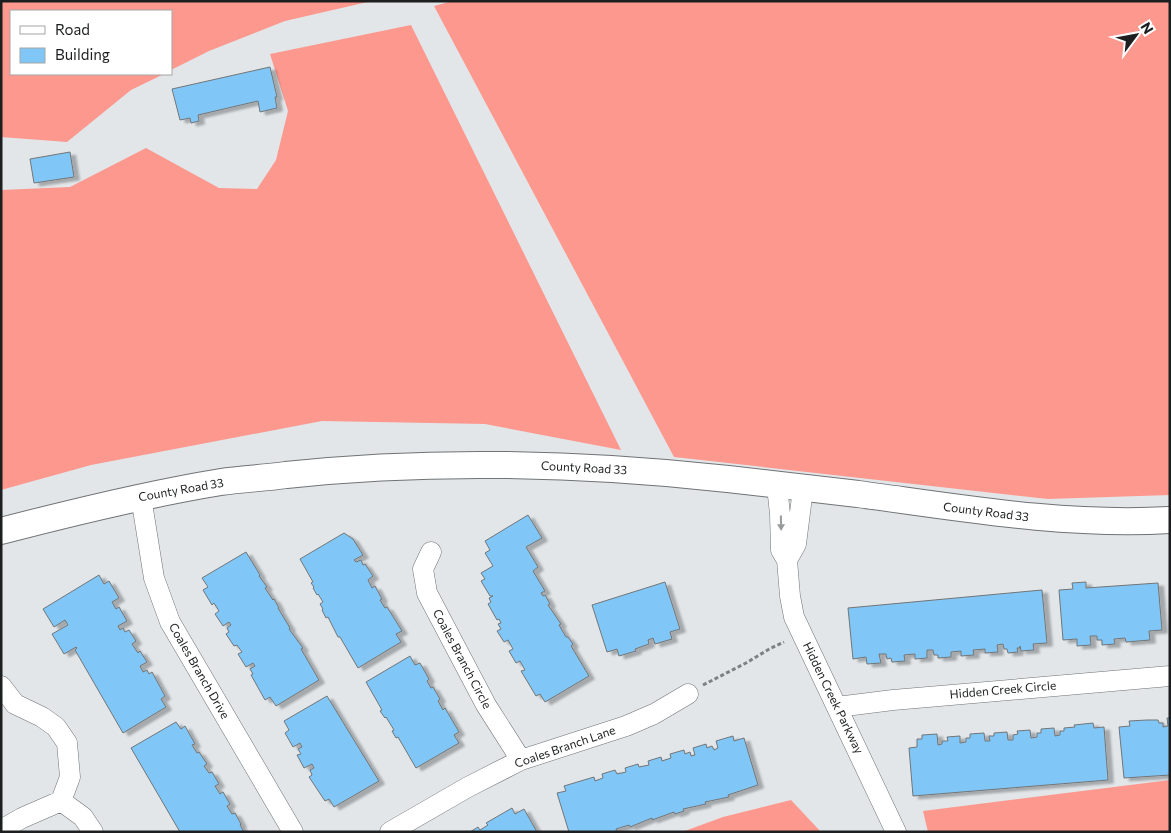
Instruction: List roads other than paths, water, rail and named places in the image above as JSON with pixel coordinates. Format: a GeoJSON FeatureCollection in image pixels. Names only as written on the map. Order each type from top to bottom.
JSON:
{"type":"FeatureCollection","features":[{"type":"Feature","properties":{"kind":"street","name":"County Road 33"},"geometry":{"type":"LineString","coordinates":[[1,531],[141,497],[223,482],[326,471],[431,465],[511,465],[693,476],[857,494],[1023,517],[1112,521],[1170,520]]}},
{"type":"Feature","properties":{"kind":"street","name":"Hidden Creek Parkway"},"geometry":{"type":"LineString","coordinates":[[777,486],[781,550],[788,560]]}},
{"type":"Feature","properties":{"kind":"street","name":"Hidden Creek Parkway"},"geometry":{"type":"LineString","coordinates":[[803,489],[796,544],[788,560],[792,610],[896,832]]}},
{"type":"Feature","properties":{"kind":"street","name":"Coales Branch Drive"},"geometry":{"type":"LineString","coordinates":[[141,497],[154,578],[170,622],[293,832]]}},
{"type":"Feature","properties":{"kind":"street","name":"Coales Branch Circle"},"geometry":{"type":"LineString","coordinates":[[432,552],[424,569],[427,593],[486,705],[521,760]]}},
{"type":"Feature","properties":{"kind":"street","name":"Hidden Creek Circle"},"geometry":{"type":"LineString","coordinates":[[838,707],[893,700],[1170,676]]}},
{"type":"Feature","properties":{"kind":"street","name":"Coales Branch Lane"},"geometry":{"type":"LineString","coordinates":[[390,832],[468,787],[521,760],[626,726],[654,714],[688,694]]}},
{"type":"Feature","properties":{"kind":"street"},"geometry":{"type":"LineString","coordinates":[[1,830],[22,818],[61,801],[70,776],[67,743],[56,726],[15,704],[4,695]]}},
{"type":"Feature","properties":{"kind":"street"},"geometry":{"type":"LineString","coordinates":[[61,801],[83,817],[93,832]]}}]}
